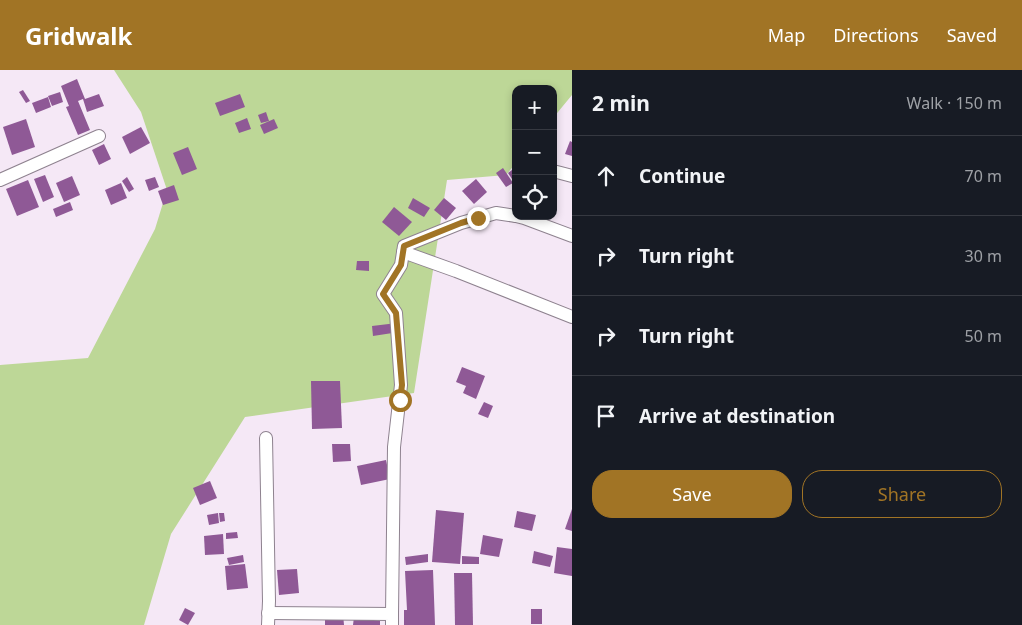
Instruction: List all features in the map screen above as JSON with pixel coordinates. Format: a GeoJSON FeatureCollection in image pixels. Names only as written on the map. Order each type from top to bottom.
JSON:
{"type":"FeatureCollection","features":[{"type":"Feature","properties":{"kind":"street"},"geometry":{"type":"LineString","coordinates":[[0,180],[99,136]]}},
{"type":"Feature","properties":{"kind":"street"},"geometry":{"type":"LineString","coordinates":[[557,172],[572,176]]}},
{"type":"Feature","properties":{"kind":"street"},"geometry":{"type":"LineString","coordinates":[[266,438],[268,619],[392,620],[394,447],[402,385],[396,313],[383,294],[401,265],[404,246],[461,223],[496,213],[512,215]]}},
{"type":"Feature","properties":{"kind":"street"},"geometry":{"type":"LineString","coordinates":[[529,220],[572,236]]}},
{"type":"Feature","properties":{"kind":"street"},"geometry":{"type":"LineString","coordinates":[[403,252],[456,270],[572,317]]}},
{"type":"Feature","properties":{"kind":"green space"},"geometry":{"type":"Polygon","coordinates":[[[114,70],[572,70],[572,95],[557,113],[557,85],[512,85],[512,168],[506,175],[447,180],[414,393],[245,417],[171,534],[144,625],[0,625],[0,365],[88,358],[155,229],[167,190],[141,112],[114,70]]]}},
{"type":"Feature","properties":{"kind":"building"},"geometry":{"type":"Polygon","coordinates":[[[77,79],[85,99],[99,94],[104,106],[87,112],[83,99],[78,101],[90,130],[78,135],[66,107],[69,106],[61,86],[77,79]]]}},
{"type":"Feature","properties":{"kind":"building"},"geometry":{"type":"Polygon","coordinates":[[[23,90],[30,101],[26,103],[19,92],[23,90]]]}},
{"type":"Feature","properties":{"kind":"building"},"geometry":{"type":"Polygon","coordinates":[[[60,92],[63,102],[52,106],[48,96],[60,92]]]}},
{"type":"Feature","properties":{"kind":"building"},"geometry":{"type":"Polygon","coordinates":[[[240,94],[245,107],[220,116],[215,103],[240,94]]]}},
{"type":"Feature","properties":{"kind":"building"},"geometry":{"type":"Polygon","coordinates":[[[48,97],[51,107],[36,113],[32,103],[48,97]]]}},
{"type":"Feature","properties":{"kind":"building"},"geometry":{"type":"Polygon","coordinates":[[[266,112],[269,121],[261,123],[258,115],[266,112]]]}},
{"type":"Feature","properties":{"kind":"building"},"geometry":{"type":"Polygon","coordinates":[[[247,118],[251,129],[239,133],[235,123],[247,118]]]}},
{"type":"Feature","properties":{"kind":"building"},"geometry":{"type":"Polygon","coordinates":[[[26,119],[35,147],[12,155],[3,127],[26,119]]]}},
{"type":"Feature","properties":{"kind":"building"},"geometry":{"type":"Polygon","coordinates":[[[274,119],[278,128],[264,134],[260,125],[274,119]]]}},
{"type":"Feature","properties":{"kind":"building"},"geometry":{"type":"Polygon","coordinates":[[[141,127],[150,143],[130,154],[122,137],[141,127]]]}},
{"type":"Feature","properties":{"kind":"building"},"geometry":{"type":"Polygon","coordinates":[[[570,141],[572,142],[572,156],[565,154],[570,141]]]}},
{"type":"Feature","properties":{"kind":"building"},"geometry":{"type":"Polygon","coordinates":[[[104,144],[111,159],[99,165],[92,150],[104,144]]]}},
{"type":"Feature","properties":{"kind":"building"},"geometry":{"type":"Polygon","coordinates":[[[188,147],[197,169],[182,175],[173,153],[188,147]]]}},
{"type":"Feature","properties":{"kind":"building"},"geometry":{"type":"Polygon","coordinates":[[[503,168],[512,184],[506,187],[496,173],[503,168]]]}},
{"type":"Feature","properties":{"kind":"building"},"geometry":{"type":"Polygon","coordinates":[[[512,170],[512,179],[508,173],[512,170]]]}},
{"type":"Feature","properties":{"kind":"building"},"geometry":{"type":"Polygon","coordinates":[[[45,175],[54,197],[43,202],[34,179],[45,175]]]}},
{"type":"Feature","properties":{"kind":"building"},"geometry":{"type":"Polygon","coordinates":[[[72,176],[80,195],[64,202],[56,183],[72,176]]]}},
{"type":"Feature","properties":{"kind":"building"},"geometry":{"type":"Polygon","coordinates":[[[127,177],[134,189],[129,192],[122,181],[127,177]]]}},
{"type":"Feature","properties":{"kind":"building"},"geometry":{"type":"Polygon","coordinates":[[[155,177],[159,187],[149,191],[145,180],[155,177]]]}},
{"type":"Feature","properties":{"kind":"building"},"geometry":{"type":"Polygon","coordinates":[[[476,179],[487,192],[474,204],[462,191],[476,179]]]}},
{"type":"Feature","properties":{"kind":"building"},"geometry":{"type":"Polygon","coordinates":[[[28,180],[39,207],[17,216],[6,189],[28,180]]]}},
{"type":"Feature","properties":{"kind":"building"},"geometry":{"type":"Polygon","coordinates":[[[121,183],[127,198],[111,205],[105,190],[121,183]]]}},
{"type":"Feature","properties":{"kind":"building"},"geometry":{"type":"Polygon","coordinates":[[[174,185],[179,200],[163,205],[158,191],[174,185]]]}},
{"type":"Feature","properties":{"kind":"building"},"geometry":{"type":"Polygon","coordinates":[[[413,198],[430,208],[424,217],[408,208],[413,198]]]}},
{"type":"Feature","properties":{"kind":"building"},"geometry":{"type":"Polygon","coordinates":[[[444,198],[456,208],[446,220],[434,210],[444,198]]]}},
{"type":"Feature","properties":{"kind":"building"},"geometry":{"type":"Polygon","coordinates":[[[70,202],[73,210],[56,217],[53,209],[70,202]]]}},
{"type":"Feature","properties":{"kind":"building"},"geometry":{"type":"Polygon","coordinates":[[[394,207],[412,222],[399,236],[382,222],[394,207]]]}},
{"type":"Feature","properties":{"kind":"building"},"geometry":{"type":"Polygon","coordinates":[[[357,261],[369,261],[369,271],[356,270],[357,261]]]}},
{"type":"Feature","properties":{"kind":"building"},"geometry":{"type":"Polygon","coordinates":[[[397,323],[399,332],[373,336],[372,326],[397,323]]]}},
{"type":"Feature","properties":{"kind":"building"},"geometry":{"type":"Polygon","coordinates":[[[462,367],[485,376],[476,399],[463,393],[466,386],[456,382],[462,367]]]}},
{"type":"Feature","properties":{"kind":"building"},"geometry":{"type":"Polygon","coordinates":[[[311,381],[340,381],[342,428],[312,429],[311,381]]]}},
{"type":"Feature","properties":{"kind":"building"},"geometry":{"type":"Polygon","coordinates":[[[484,402],[493,406],[488,418],[478,414],[484,402]]]}},
{"type":"Feature","properties":{"kind":"building"},"geometry":{"type":"Polygon","coordinates":[[[332,444],[350,444],[351,461],[333,462],[332,444]]]}},
{"type":"Feature","properties":{"kind":"building"},"geometry":{"type":"Polygon","coordinates":[[[386,460],[390,479],[361,485],[357,466],[386,460]]]}},
{"type":"Feature","properties":{"kind":"building"},"geometry":{"type":"Polygon","coordinates":[[[210,481],[217,498],[200,505],[193,488],[210,481]]]}},
{"type":"Feature","properties":{"kind":"building"},"geometry":{"type":"Polygon","coordinates":[[[572,509],[572,531],[565,529],[572,509]]]}},
{"type":"Feature","properties":{"kind":"building"},"geometry":{"type":"Polygon","coordinates":[[[436,510],[464,513],[460,564],[432,562],[436,510]]]}},
{"type":"Feature","properties":{"kind":"building"},"geometry":{"type":"Polygon","coordinates":[[[517,511],[536,515],[532,531],[514,527],[517,511]]]}},
{"type":"Feature","properties":{"kind":"building"},"geometry":{"type":"Polygon","coordinates":[[[218,513],[219,523],[209,525],[207,515],[218,513]]]}},
{"type":"Feature","properties":{"kind":"building"},"geometry":{"type":"Polygon","coordinates":[[[219,513],[224,513],[225,521],[220,522],[219,513]]]}},
{"type":"Feature","properties":{"kind":"building"},"geometry":{"type":"Polygon","coordinates":[[[237,532],[238,538],[226,539],[226,533],[237,532]]]}},
{"type":"Feature","properties":{"kind":"building"},"geometry":{"type":"Polygon","coordinates":[[[223,534],[224,554],[205,555],[204,536],[223,534]]]}},
{"type":"Feature","properties":{"kind":"building"},"geometry":{"type":"Polygon","coordinates":[[[483,535],[503,539],[499,557],[480,554],[483,535]]]}},
{"type":"Feature","properties":{"kind":"building"},"geometry":{"type":"Polygon","coordinates":[[[557,547],[572,549],[572,576],[554,573],[557,547]]]}},
{"type":"Feature","properties":{"kind":"building"},"geometry":{"type":"Polygon","coordinates":[[[534,551],[553,556],[550,567],[532,563],[534,551]]]}},
{"type":"Feature","properties":{"kind":"building"},"geometry":{"type":"Polygon","coordinates":[[[428,554],[428,562],[406,565],[405,557],[428,554]]]}},
{"type":"Feature","properties":{"kind":"building"},"geometry":{"type":"Polygon","coordinates":[[[243,555],[244,562],[229,565],[227,558],[243,555]]]}},
{"type":"Feature","properties":{"kind":"building"},"geometry":{"type":"Polygon","coordinates":[[[462,556],[479,557],[479,564],[462,564],[462,556]]]}},
{"type":"Feature","properties":{"kind":"building"},"geometry":{"type":"Polygon","coordinates":[[[245,564],[248,588],[227,590],[225,566],[245,564]]]}},
{"type":"Feature","properties":{"kind":"building"},"geometry":{"type":"Polygon","coordinates":[[[297,569],[299,593],[279,595],[277,570],[297,569]]]}},
{"type":"Feature","properties":{"kind":"building"},"geometry":{"type":"Polygon","coordinates":[[[433,570],[435,625],[404,625],[404,610],[407,610],[405,571],[433,570]]]}},
{"type":"Feature","properties":{"kind":"building"},"geometry":{"type":"Polygon","coordinates":[[[454,573],[472,573],[473,625],[455,625],[454,573]]]}},
{"type":"Feature","properties":{"kind":"building"},"geometry":{"type":"Polygon","coordinates":[[[185,608],[195,613],[188,625],[179,620],[185,608]]]}},
{"type":"Feature","properties":{"kind":"building"},"geometry":{"type":"Polygon","coordinates":[[[531,609],[542,609],[542,624],[531,624],[531,609]]]}},
{"type":"Feature","properties":{"kind":"building"},"geometry":{"type":"Polygon","coordinates":[[[325,614],[343,614],[344,625],[325,625],[325,614]]]}},
{"type":"Feature","properties":{"kind":"building"},"geometry":{"type":"Polygon","coordinates":[[[354,617],[380,621],[380,625],[353,625],[354,617]]]}},
{"type":"Feature","properties":{"kind":"route"},"geometry":{"type":"LineString","coordinates":[[400,400],[402,385],[396,313],[383,294],[401,265],[404,246],[478,218]]}}]}
